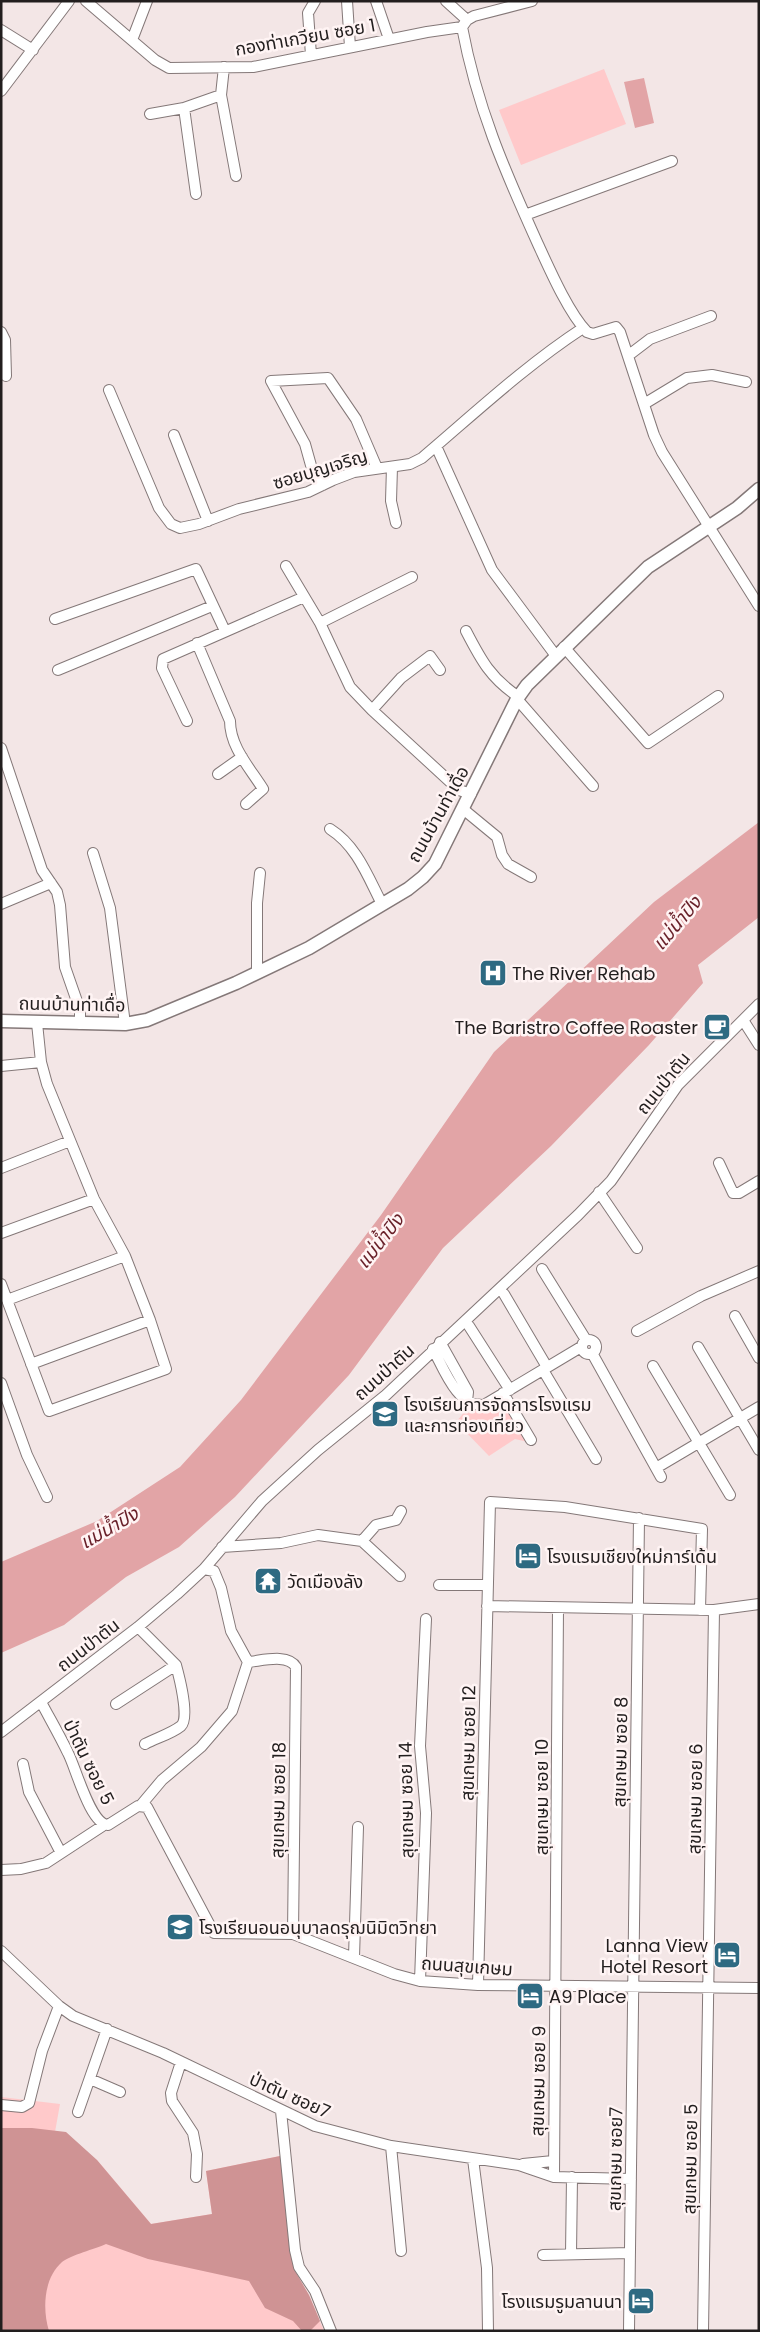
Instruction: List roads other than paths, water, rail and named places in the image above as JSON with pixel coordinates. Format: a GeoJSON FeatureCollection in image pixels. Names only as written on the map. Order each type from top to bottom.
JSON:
{"type":"FeatureCollection","features":[{"type":"Feature","properties":{"kind":"street"},"geometry":{"type":"LineString","coordinates":[[1,91],[69,1]]}},
{"type":"Feature","properties":{"kind":"street"},"geometry":{"type":"LineString","coordinates":[[132,40],[147,1]]}},
{"type":"Feature","properties":{"kind":"street"},"geometry":{"type":"LineString","coordinates":[[312,55],[308,13],[315,1]]}},
{"type":"Feature","properties":{"kind":"street"},"geometry":{"type":"LineString","coordinates":[[347,1],[350,47]]}},
{"type":"Feature","properties":{"kind":"street"},"geometry":{"type":"LineString","coordinates":[[376,1],[389,39]]}},
{"type":"Feature","properties":{"kind":"street"},"geometry":{"type":"LineString","coordinates":[[446,1],[464,24],[470,70],[479,102],[499,158],[548,268],[587,332],[593,334],[616,327],[629,355],[644,404],[662,452],[759,606]]}},
{"type":"Feature","properties":{"kind":"street","name":"กองท่าเกวียน ซอย 1"},"geometry":{"type":"LineString","coordinates":[[89,3],[168,68],[253,67],[464,24],[474,16],[532,1]]}},
{"type":"Feature","properties":{"kind":"street"},"geometry":{"type":"LineString","coordinates":[[1,30],[32,50]]}},
{"type":"Feature","properties":{"kind":"street"},"geometry":{"type":"LineString","coordinates":[[224,67],[221,95],[236,176]]}},
{"type":"Feature","properties":{"kind":"street"},"geometry":{"type":"LineString","coordinates":[[150,114],[184,108],[221,95]]}},
{"type":"Feature","properties":{"kind":"street"},"geometry":{"type":"LineString","coordinates":[[184,108],[196,194]]}},
{"type":"Feature","properties":{"kind":"street"},"geometry":{"type":"LineString","coordinates":[[525,215],[672,161]]}},
{"type":"Feature","properties":{"kind":"street"},"geometry":{"type":"LineString","coordinates":[[629,355],[650,339],[711,316]]}},
{"type":"Feature","properties":{"kind":"street","name":"ซอยบุญเจริญ"},"geometry":{"type":"LineString","coordinates":[[109,390],[159,508],[171,524],[180,528],[308,492],[354,472],[410,464],[422,458],[494,394],[552,348],[583,328]]}},
{"type":"Feature","properties":{"kind":"street"},"geometry":{"type":"LineString","coordinates":[[1,332],[5,340],[6,376]]}},
{"type":"Feature","properties":{"kind":"street"},"geometry":{"type":"LineString","coordinates":[[644,404],[687,378],[712,375],[746,382]]}},
{"type":"Feature","properties":{"kind":"street"},"geometry":{"type":"LineString","coordinates":[[322,485],[312,469],[305,444],[271,381],[328,378],[356,419],[377,468]]}},
{"type":"Feature","properties":{"kind":"street"},"geometry":{"type":"LineString","coordinates":[[174,435],[208,521]]}},
{"type":"Feature","properties":{"kind":"street"},"geometry":{"type":"LineString","coordinates":[[436,446],[492,570],[560,652],[648,743],[718,696]]}},
{"type":"Feature","properties":{"kind":"street"},"geometry":{"type":"LineString","coordinates":[[392,467],[391,501],[396,523]]}},
{"type":"Feature","properties":{"kind":"street","name":"ถนนบ้านท่าเดื่อ"},"geometry":{"type":"LineString","coordinates":[[1,1021],[126,1024],[146,1020],[170,1012],[309,948],[408,889],[429,870],[471,794],[518,698],[527,685],[648,567],[737,508],[759,489]]}},
{"type":"Feature","properties":{"kind":"street"},"geometry":{"type":"LineString","coordinates":[[286,566],[320,623],[350,687],[458,790],[471,794]]}},
{"type":"Feature","properties":{"kind":"street"},"geometry":{"type":"LineString","coordinates":[[55,619],[196,569],[225,631]]}},
{"type":"Feature","properties":{"kind":"street"},"geometry":{"type":"LineString","coordinates":[[320,623],[412,577]]}},
{"type":"Feature","properties":{"kind":"street"},"geometry":{"type":"LineString","coordinates":[[187,721],[162,668],[163,658],[304,597]]}},
{"type":"Feature","properties":{"kind":"street"},"geometry":{"type":"LineString","coordinates":[[58,670],[212,606]]}},
{"type":"Feature","properties":{"kind":"street"},"geometry":{"type":"LineString","coordinates":[[466,631],[479,657],[500,685],[518,698],[593,786]]}},
{"type":"Feature","properties":{"kind":"street"},"geometry":{"type":"LineString","coordinates":[[196,643],[230,721],[230,734],[242,757],[263,789],[246,804]]}},
{"type":"Feature","properties":{"kind":"street"},"geometry":{"type":"LineString","coordinates":[[372,710],[401,678],[430,656],[440,670]]}},
{"type":"Feature","properties":{"kind":"street"},"geometry":{"type":"LineString","coordinates":[[1,748],[42,870],[57,892],[60,905],[65,967],[80,1010],[80,1024]]}},
{"type":"Feature","properties":{"kind":"street"},"geometry":{"type":"LineString","coordinates":[[218,774],[242,757]]}},
{"type":"Feature","properties":{"kind":"street"},"geometry":{"type":"LineString","coordinates":[[463,809],[497,837],[502,855],[508,864],[530,877]]}},
{"type":"Feature","properties":{"kind":"street"},"geometry":{"type":"LineString","coordinates":[[330,830],[341,836],[354,851],[382,904]]}},
{"type":"Feature","properties":{"kind":"street"},"geometry":{"type":"LineString","coordinates":[[93,852],[110,908],[126,1024]]}},
{"type":"Feature","properties":{"kind":"street"},"geometry":{"type":"LineString","coordinates":[[256,973],[257,903],[260,873]]}},
{"type":"Feature","properties":{"kind":"street"},"geometry":{"type":"LineString","coordinates":[[1,904],[52,883]]}},
{"type":"Feature","properties":{"kind":"street","name":"ถนนป่าตัน"},"geometry":{"type":"LineString","coordinates":[[1,1732],[138,1627],[204,1569],[262,1501],[318,1450],[386,1394],[600,1192],[620,1169],[678,1086],[759,1004]]}},
{"type":"Feature","properties":{"kind":"street"},"geometry":{"type":"LineString","coordinates":[[743,1020],[759,1045]]}},
{"type":"Feature","properties":{"kind":"street"},"geometry":{"type":"LineString","coordinates":[[1,1284],[49,1411],[166,1368],[125,1256],[94,1199],[47,1084],[41,1062],[36,1022]]}},
{"type":"Feature","properties":{"kind":"street"},"geometry":{"type":"LineString","coordinates":[[1,1066],[41,1062]]}},
{"type":"Feature","properties":{"kind":"street"},"geometry":{"type":"LineString","coordinates":[[1,1168],[70,1141]]}},
{"type":"Feature","properties":{"kind":"street"},"geometry":{"type":"LineString","coordinates":[[719,1163],[733,1192],[738,1193],[759,1181]]}},
{"type":"Feature","properties":{"kind":"street"},"geometry":{"type":"LineString","coordinates":[[600,1192],[637,1248]]}},
{"type":"Feature","properties":{"kind":"street"},"geometry":{"type":"LineString","coordinates":[[1,1233],[94,1199]]}},
{"type":"Feature","properties":{"kind":"street"},"geometry":{"type":"LineString","coordinates":[[7,1300],[125,1256]]}},
{"type":"Feature","properties":{"kind":"street"},"geometry":{"type":"LineString","coordinates":[[542,1268],[584,1343]]}},
{"type":"Feature","properties":{"kind":"street"},"geometry":{"type":"LineString","coordinates":[[637,1331],[701,1296],[759,1271]]}},
{"type":"Feature","properties":{"kind":"street"},"geometry":{"type":"LineString","coordinates":[[504,1294],[596,1459]]}},
{"type":"Feature","properties":{"kind":"street"},"geometry":{"type":"LineString","coordinates":[[735,1316],[759,1358]]}},
{"type":"Feature","properties":{"kind":"street"},"geometry":{"type":"LineString","coordinates":[[31,1364],[150,1320]]}},
{"type":"Feature","properties":{"kind":"street"},"geometry":{"type":"LineString","coordinates":[[470,1326],[531,1440]]}},
{"type":"Feature","properties":{"kind":"street"},"geometry":{"type":"LineString","coordinates":[[437,1346],[461,1398],[476,1406],[484,1406],[584,1343],[595,1343],[595,1350],[592,1353],[658,1472],[699,1442],[759,1407]]}},
{"type":"Feature","properties":{"kind":"street"},"geometry":{"type":"LineString","coordinates":[[698,1347],[759,1450]]}},
{"type":"Feature","properties":{"kind":"street"},"geometry":{"type":"LineString","coordinates":[[653,1366],[730,1495]]}},
{"type":"Feature","properties":{"kind":"street"},"geometry":{"type":"LineString","coordinates":[[1,1383],[20,1437],[47,1497]]}},
{"type":"Feature","properties":{"kind":"street","name":"สุขเกษม ซอย 12"},"geometry":{"type":"LineString","coordinates":[[478,1985],[490,1502],[564,1507],[639,1518]]}},
{"type":"Feature","properties":{"kind":"street"},"geometry":{"type":"LineString","coordinates":[[362,1541],[376,1525],[396,1520],[401,1511]]}},
{"type":"Feature","properties":{"kind":"street"},"geometry":{"type":"LineString","coordinates":[[639,1518],[702,1529],[700,1610]]}},
{"type":"Feature","properties":{"kind":"street","name":"สุขเกษม ซอย 8"},"geometry":{"type":"LineString","coordinates":[[634,1987],[639,1518]]}},
{"type":"Feature","properties":{"kind":"street"},"geometry":{"type":"LineString","coordinates":[[222,1547],[281,1542],[318,1535],[362,1541],[400,1576]]}},
{"type":"Feature","properties":{"kind":"street"},"geometry":{"type":"LineString","coordinates":[[204,1569],[214,1571],[222,1588],[231,1631],[248,1662]]}},
{"type":"Feature","properties":{"kind":"street"},"geometry":{"type":"LineString","coordinates":[[439,1585],[488,1586]]}},
{"type":"Feature","properties":{"kind":"street"},"geometry":{"type":"LineString","coordinates":[[487,1606],[714,1610],[759,1604]]}},
{"type":"Feature","properties":{"kind":"street","name":"สุขเกษม ซอย 10"},"geometry":{"type":"LineString","coordinates":[[556,1986],[558,1608]]}},
{"type":"Feature","properties":{"kind":"street","name":"สุขเกษม ซอย 6"},"geometry":{"type":"LineString","coordinates":[[709,1988],[714,1610]]}},
{"type":"Feature","properties":{"kind":"street","name":"สุขเกษม ซอย 14"},"geometry":{"type":"LineString","coordinates":[[420,1981],[426,1813],[420,1746],[426,1619]]}},
{"type":"Feature","properties":{"kind":"street"},"geometry":{"type":"LineString","coordinates":[[138,1627],[176,1665],[180,1679],[185,1718],[182,1725],[145,1744]]}},
{"type":"Feature","properties":{"kind":"street","name":"สุขเกษม ซอย 18"},"geometry":{"type":"LineString","coordinates":[[248,1662],[285,1659],[293,1662],[296,1667],[293,1934]]}},
{"type":"Feature","properties":{"kind":"street","name":"ป่าตัน ซอย 5"},"geometry":{"type":"LineString","coordinates":[[41,1702],[69,1754],[84,1794],[94,1814],[104,1825],[108,1826],[140,1806],[162,1780],[201,1747],[232,1710],[248,1662]]}},
{"type":"Feature","properties":{"kind":"street"},"geometry":{"type":"LineString","coordinates":[[116,1704],[176,1665]]}},
{"type":"Feature","properties":{"kind":"street"},"geometry":{"type":"LineString","coordinates":[[23,1764],[29,1792],[61,1853]]}},
{"type":"Feature","properties":{"kind":"street","name":"ถนนสุขเกษม"},"geometry":{"type":"LineString","coordinates":[[140,1806],[149,1809],[214,1933],[293,1934],[354,1956],[394,1974],[420,1981],[478,1985],[759,1988]]}},
{"type":"Feature","properties":{"kind":"street"},"geometry":{"type":"LineString","coordinates":[[1,1870],[21,1869],[46,1863],[104,1825]]}},
{"type":"Feature","properties":{"kind":"street"},"geometry":{"type":"LineString","coordinates":[[354,1956],[358,1827]]}},
{"type":"Feature","properties":{"kind":"street","name":"ป่าตัน ซอย7"},"geometry":{"type":"LineString","coordinates":[[1,1951],[59,2006],[74,2016],[181,2062],[315,2126],[391,2146],[519,2165],[554,2176],[631,2179]]}},
{"type":"Feature","properties":{"kind":"street","name":"สุขเกษม ซอย 9"},"geometry":{"type":"LineString","coordinates":[[554,2176],[556,1986]]}},
{"type":"Feature","properties":{"kind":"street","name":"สุขเกษม ซอย7"},"geometry":{"type":"LineString","coordinates":[[629,2331],[634,1987]]}},
{"type":"Feature","properties":{"kind":"street","name":"สุขเกษม ซอย 5"},"geometry":{"type":"LineString","coordinates":[[703,2331],[712,2037],[709,1988]]}},
{"type":"Feature","properties":{"kind":"street"},"geometry":{"type":"LineString","coordinates":[[1,2105],[22,2107],[28,2103],[42,2051],[59,2006]]}},
{"type":"Feature","properties":{"kind":"street"},"geometry":{"type":"LineString","coordinates":[[78,2112],[108,2029]]}},
{"type":"Feature","properties":{"kind":"street"},"geometry":{"type":"LineString","coordinates":[[181,2062],[171,2093],[172,2101],[193,2133],[197,2154],[196,2177]]}},
{"type":"Feature","properties":{"kind":"street"},"geometry":{"type":"LineString","coordinates":[[90,2079],[120,2092]]}},
{"type":"Feature","properties":{"kind":"street"},"geometry":{"type":"LineString","coordinates":[[281,2111],[295,2250],[299,2267],[315,2291],[331,2331]]}},
{"type":"Feature","properties":{"kind":"street"},"geometry":{"type":"LineString","coordinates":[[391,2146],[402,2251]]}},
{"type":"Feature","properties":{"kind":"street"},"geometry":{"type":"LineString","coordinates":[[473,2159],[487,2268],[488,2331]]}},
{"type":"Feature","properties":{"kind":"street"},"geometry":{"type":"LineString","coordinates":[[519,2165],[553,2161]]}},
{"type":"Feature","properties":{"kind":"street"},"geometry":{"type":"LineString","coordinates":[[571,2254],[572,2177]]}},
{"type":"Feature","properties":{"kind":"street"},"geometry":{"type":"LineString","coordinates":[[543,2255],[630,2253]]}},
{"type":"Feature","properties":{"kind":"water"},"geometry":{"type":"Polygon","coordinates":[[[644,78],[654,123],[635,128],[624,82],[644,78]]]}},
{"type":"Feature","properties":{"kind":"water","name":"แม่น้ำปิง"},"geometry":{"type":"Polygon","coordinates":[[[759,822],[759,917],[698,965],[703,983],[649,1045],[551,1146],[443,1248],[349,1375],[235,1497],[179,1547],[126,1577],[64,1625],[1,1653],[1,1562],[97,1521],[180,1467],[241,1400],[381,1215],[494,1052],[654,902],[759,822]]]}},
{"type":"Feature","properties":{"kind":"place","name":"The River Rehab"},"geometry":{"type":"Point","coordinates":[493,973]}},
{"type":"Feature","properties":{"kind":"place","name":"The Baristro Coffee Roaster"},"geometry":{"type":"Point","coordinates":[717,1027]}},
{"type":"Feature","properties":{"kind":"place","name":"โรงเรียนการจัดการโรงแรม และการท่องเที่ยว"},"geometry":{"type":"Point","coordinates":[385,1414]}},
{"type":"Feature","properties":{"kind":"place","name":"โรงแรมเชียงใหม่การ์เด้น"},"geometry":{"type":"Point","coordinates":[528,1556]}},
{"type":"Feature","properties":{"kind":"place","name":"วัดเมืองลัง"},"geometry":{"type":"Point","coordinates":[268,1581]}},
{"type":"Feature","properties":{"kind":"place","name":"โรงเรียนอนอนุบาลดรุฌนิมิตวิทยา"},"geometry":{"type":"Point","coordinates":[180,1927]}},
{"type":"Feature","properties":{"kind":"place","name":"Lanna View Hotel Resort"},"geometry":{"type":"Point","coordinates":[727,1955]}},
{"type":"Feature","properties":{"kind":"place","name":"A9 Place"},"geometry":{"type":"Point","coordinates":[530,1996]}},
{"type":"Feature","properties":{"kind":"place","name":"โรงแรมรูมลานนา"},"geometry":{"type":"Point","coordinates":[641,2301]}}]}
